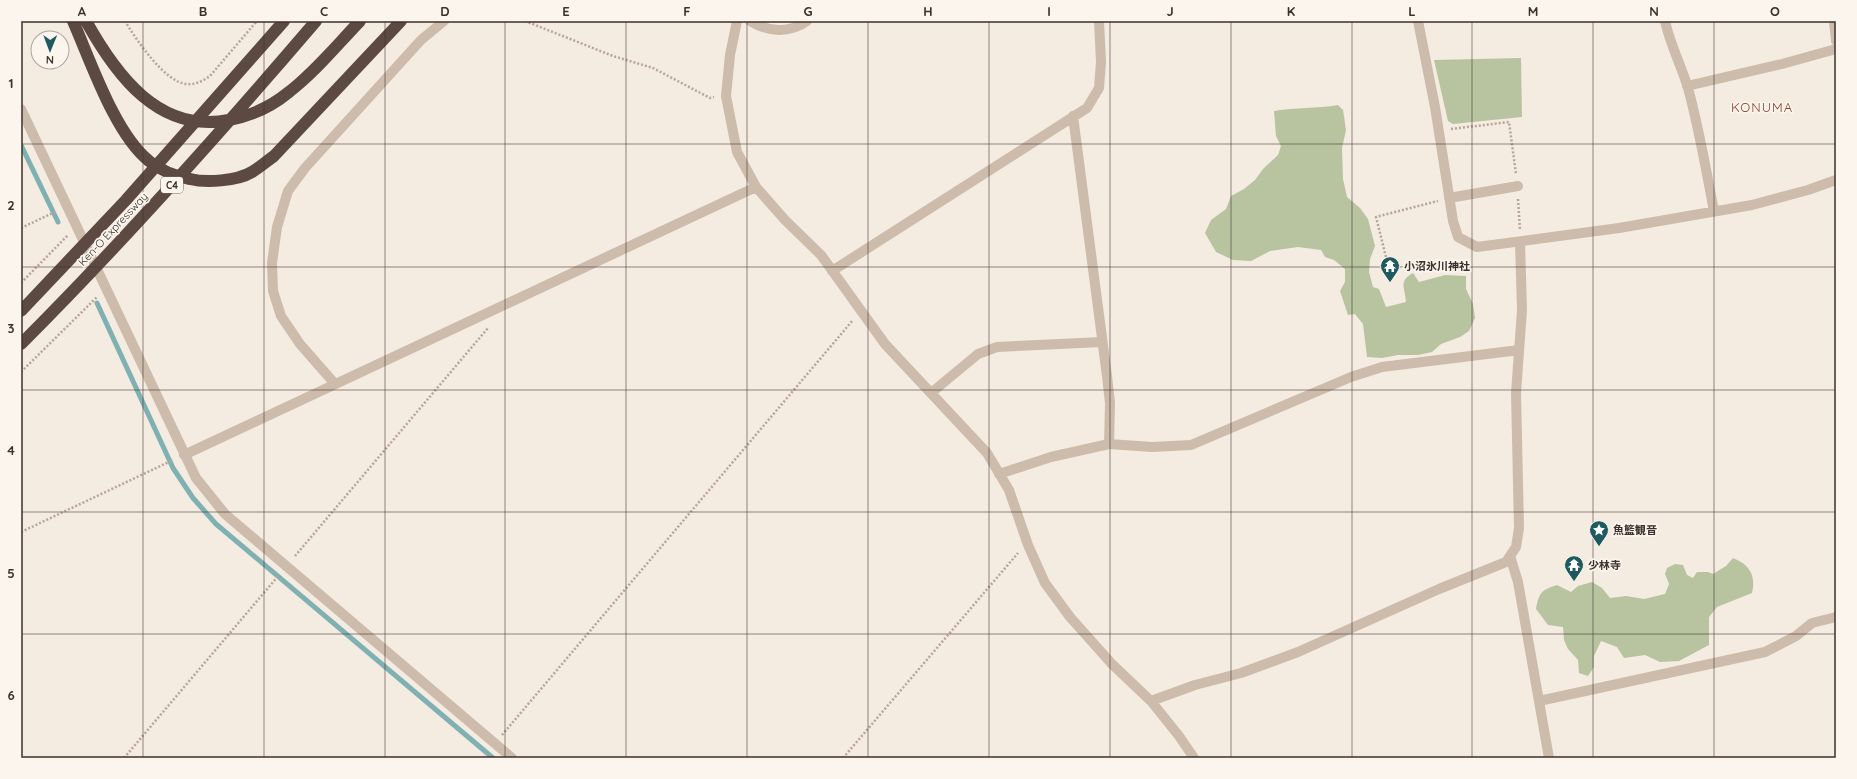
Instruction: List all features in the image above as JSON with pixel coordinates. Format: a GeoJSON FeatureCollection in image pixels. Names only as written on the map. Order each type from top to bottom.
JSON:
{"type":"FeatureCollection","features":[{"type":"Feature","properties":{"kind":"highway"},"geometry":{"type":"LineString","coordinates":[[73,21],[119,124],[132,145],[149,162],[171,175],[195,180],[219,182],[251,173],[274,156],[401,21]]}},
{"type":"Feature","properties":{"kind":"highway"},"geometry":{"type":"LineString","coordinates":[[86,21],[117,70],[148,101],[175,116],[207,122],[238,118],[259,111],[274,103],[300,83],[360,21]]}},
{"type":"Feature","properties":{"kind":"highway","name":"Ken-O Expressway"},"geometry":{"type":"LineString","coordinates":[[21,311],[126,200],[284,21]]}},
{"type":"Feature","properties":{"kind":"highway","name":"Ken-O Expressway"},"geometry":{"type":"LineString","coordinates":[[21,344],[144,216],[235,115],[316,21]]}},
{"type":"Feature","properties":{"kind":"street"},"geometry":{"type":"LineString","coordinates":[[335,384],[300,344],[281,316],[273,291],[272,263],[277,227],[288,191],[305,168],[421,40],[444,21]]}},
{"type":"Feature","properties":{"kind":"street"},"geometry":{"type":"LineString","coordinates":[[737,21],[730,54],[726,96],[737,152],[756,188],[785,220],[821,254],[885,344],[987,453],[1009,490],[1028,545],[1045,583],[1070,617],[1111,663],[1151,701],[1179,736],[1194,758]]}},
{"type":"Feature","properties":{"kind":"street"},"geometry":{"type":"LineString","coordinates":[[750,21],[766,28],[780,30],[791,29],[807,21]]}},
{"type":"Feature","properties":{"kind":"street"},"geometry":{"type":"LineString","coordinates":[[832,271],[1087,108],[1099,88],[1101,62],[1099,21]]}},
{"type":"Feature","properties":{"kind":"street"},"geometry":{"type":"LineString","coordinates":[[1418,21],[1439,131],[1449,198],[1458,237],[1477,247],[1620,228],[1752,205],[1808,190],[1836,180]]}},
{"type":"Feature","properties":{"kind":"street"},"geometry":{"type":"LineString","coordinates":[[1665,21],[1671,45],[1687,86],[1698,128],[1714,211]]}},
{"type":"Feature","properties":{"kind":"street"},"geometry":{"type":"LineString","coordinates":[[1834,21],[1836,41]]}},
{"type":"Feature","properties":{"kind":"street"},"geometry":{"type":"LineString","coordinates":[[1687,86],[1836,50]]}},
{"type":"Feature","properties":{"kind":"street"},"geometry":{"type":"LineString","coordinates":[[21,109],[196,478],[225,514],[512,758]]}},
{"type":"Feature","properties":{"kind":"street"},"geometry":{"type":"LineString","coordinates":[[1073,116],[1110,403],[1109,444]]}},
{"type":"Feature","properties":{"kind":"street"},"geometry":{"type":"LineString","coordinates":[[1449,198],[1518,186]]}},
{"type":"Feature","properties":{"kind":"street"},"geometry":{"type":"LineString","coordinates":[[184,455],[756,188]]}},
{"type":"Feature","properties":{"kind":"street"},"geometry":{"type":"LineString","coordinates":[[1151,701],[1195,685],[1241,672],[1298,652],[1439,589],[1506,562],[1516,547],[1519,528],[1516,392],[1522,310],[1520,242]]}},
{"type":"Feature","properties":{"kind":"street"},"geometry":{"type":"LineString","coordinates":[[931,393],[978,354],[997,347],[1102,342]]}},
{"type":"Feature","properties":{"kind":"street"},"geometry":{"type":"LineString","coordinates":[[999,474],[1051,457],[1109,444],[1152,447],[1191,445],[1272,412],[1351,377],[1382,367],[1519,350]]}},
{"type":"Feature","properties":{"kind":"street"},"geometry":{"type":"LineString","coordinates":[[1510,556],[1518,582],[1549,758]]}},
{"type":"Feature","properties":{"kind":"street"},"geometry":{"type":"LineString","coordinates":[[1539,701],[1765,652],[1796,636],[1812,623],[1836,617]]}},
{"type":"Feature","properties":{"kind":"path"},"geometry":{"type":"LineString","coordinates":[[125,21],[138,42],[160,67],[170,76],[187,84],[204,81],[210,76],[257,21]]}},
{"type":"Feature","properties":{"kind":"path"},"geometry":{"type":"LineString","coordinates":[[525,21],[613,56],[654,68],[710,98],[726,96]]}},
{"type":"Feature","properties":{"kind":"path"},"geometry":{"type":"LineString","coordinates":[[1439,131],[1509,122],[1518,186],[1520,242]]}},
{"type":"Feature","properties":{"kind":"path"},"geometry":{"type":"LineString","coordinates":[[1386,257],[1376,217],[1449,198]]}},
{"type":"Feature","properties":{"kind":"path"},"geometry":{"type":"LineString","coordinates":[[21,228],[49,214]]}},
{"type":"Feature","properties":{"kind":"path"},"geometry":{"type":"LineString","coordinates":[[21,283],[77,226]]}},
{"type":"Feature","properties":{"kind":"path"},"geometry":{"type":"LineString","coordinates":[[21,372],[106,288]]}},
{"type":"Feature","properties":{"kind":"path"},"geometry":{"type":"LineString","coordinates":[[124,758],[496,318],[502,306]]}},
{"type":"Feature","properties":{"kind":"path"},"geometry":{"type":"LineString","coordinates":[[483,758],[861,310]]}},
{"type":"Feature","properties":{"kind":"path"},"geometry":{"type":"LineString","coordinates":[[21,532],[184,455]]}},
{"type":"Feature","properties":{"kind":"path"},"geometry":{"type":"LineString","coordinates":[[843,758],[1020,550],[1028,545]]}},
{"type":"Feature","properties":{"kind":"green space"},"geometry":{"type":"Polygon","coordinates":[[[1521,58],[1522,117],[1453,124],[1448,121],[1434,60],[1521,58]]]}},
{"type":"Feature","properties":{"kind":"green space"},"geometry":{"type":"Polygon","coordinates":[[[1338,105],[1343,110],[1346,130],[1342,148],[1343,179],[1347,197],[1360,208],[1368,219],[1375,246],[1370,259],[1369,272],[1373,287],[1379,289],[1386,307],[1406,302],[1404,282],[1408,276],[1413,273],[1419,282],[1445,275],[1466,276],[1466,289],[1473,304],[1475,318],[1469,331],[1460,337],[1441,344],[1432,352],[1418,355],[1398,355],[1382,358],[1367,357],[1363,324],[1355,314],[1348,315],[1340,291],[1345,282],[1345,269],[1334,260],[1325,257],[1321,250],[1298,247],[1270,251],[1251,261],[1233,260],[1216,252],[1205,233],[1211,220],[1226,209],[1231,196],[1244,189],[1255,180],[1263,169],[1278,155],[1281,146],[1276,136],[1274,111],[1338,105]]]}},
{"type":"Feature","properties":{"kind":"green space"},"geometry":{"type":"Polygon","coordinates":[[[1733,558],[1748,567],[1753,581],[1752,593],[1717,607],[1709,617],[1709,645],[1679,661],[1660,662],[1645,655],[1624,658],[1617,647],[1601,641],[1594,656],[1594,667],[1588,676],[1579,673],[1578,660],[1568,649],[1564,640],[1563,627],[1548,625],[1536,609],[1538,599],[1542,592],[1557,585],[1571,592],[1578,586],[1592,582],[1602,588],[1610,598],[1626,596],[1644,599],[1665,594],[1669,584],[1665,574],[1667,568],[1675,564],[1683,565],[1687,575],[1693,578],[1697,572],[1708,572],[1713,574],[1726,566],[1733,558]]]}},
{"type":"Feature","properties":{"kind":"waterway"},"geometry":{"type":"LineString","coordinates":[[21,145],[58,222]]}},
{"type":"Feature","properties":{"kind":"waterway"},"geometry":{"type":"LineString","coordinates":[[97,303],[173,468],[193,498],[216,524],[493,758]]}},
{"type":"Feature","properties":{"kind":"place","name":"小沼氷川神社"},"geometry":{"type":"Point","coordinates":[1390,283]}},
{"type":"Feature","properties":{"kind":"place","name":"魚籃観音"},"geometry":{"type":"Point","coordinates":[1599,547]}},
{"type":"Feature","properties":{"kind":"place","name":"少林寺"},"geometry":{"type":"Point","coordinates":[1574,582]}},
{"type":"Feature","properties":{"kind":"district","name":"KONUMA"},"geometry":{"type":"Point","coordinates":[1762,107]}}]}
